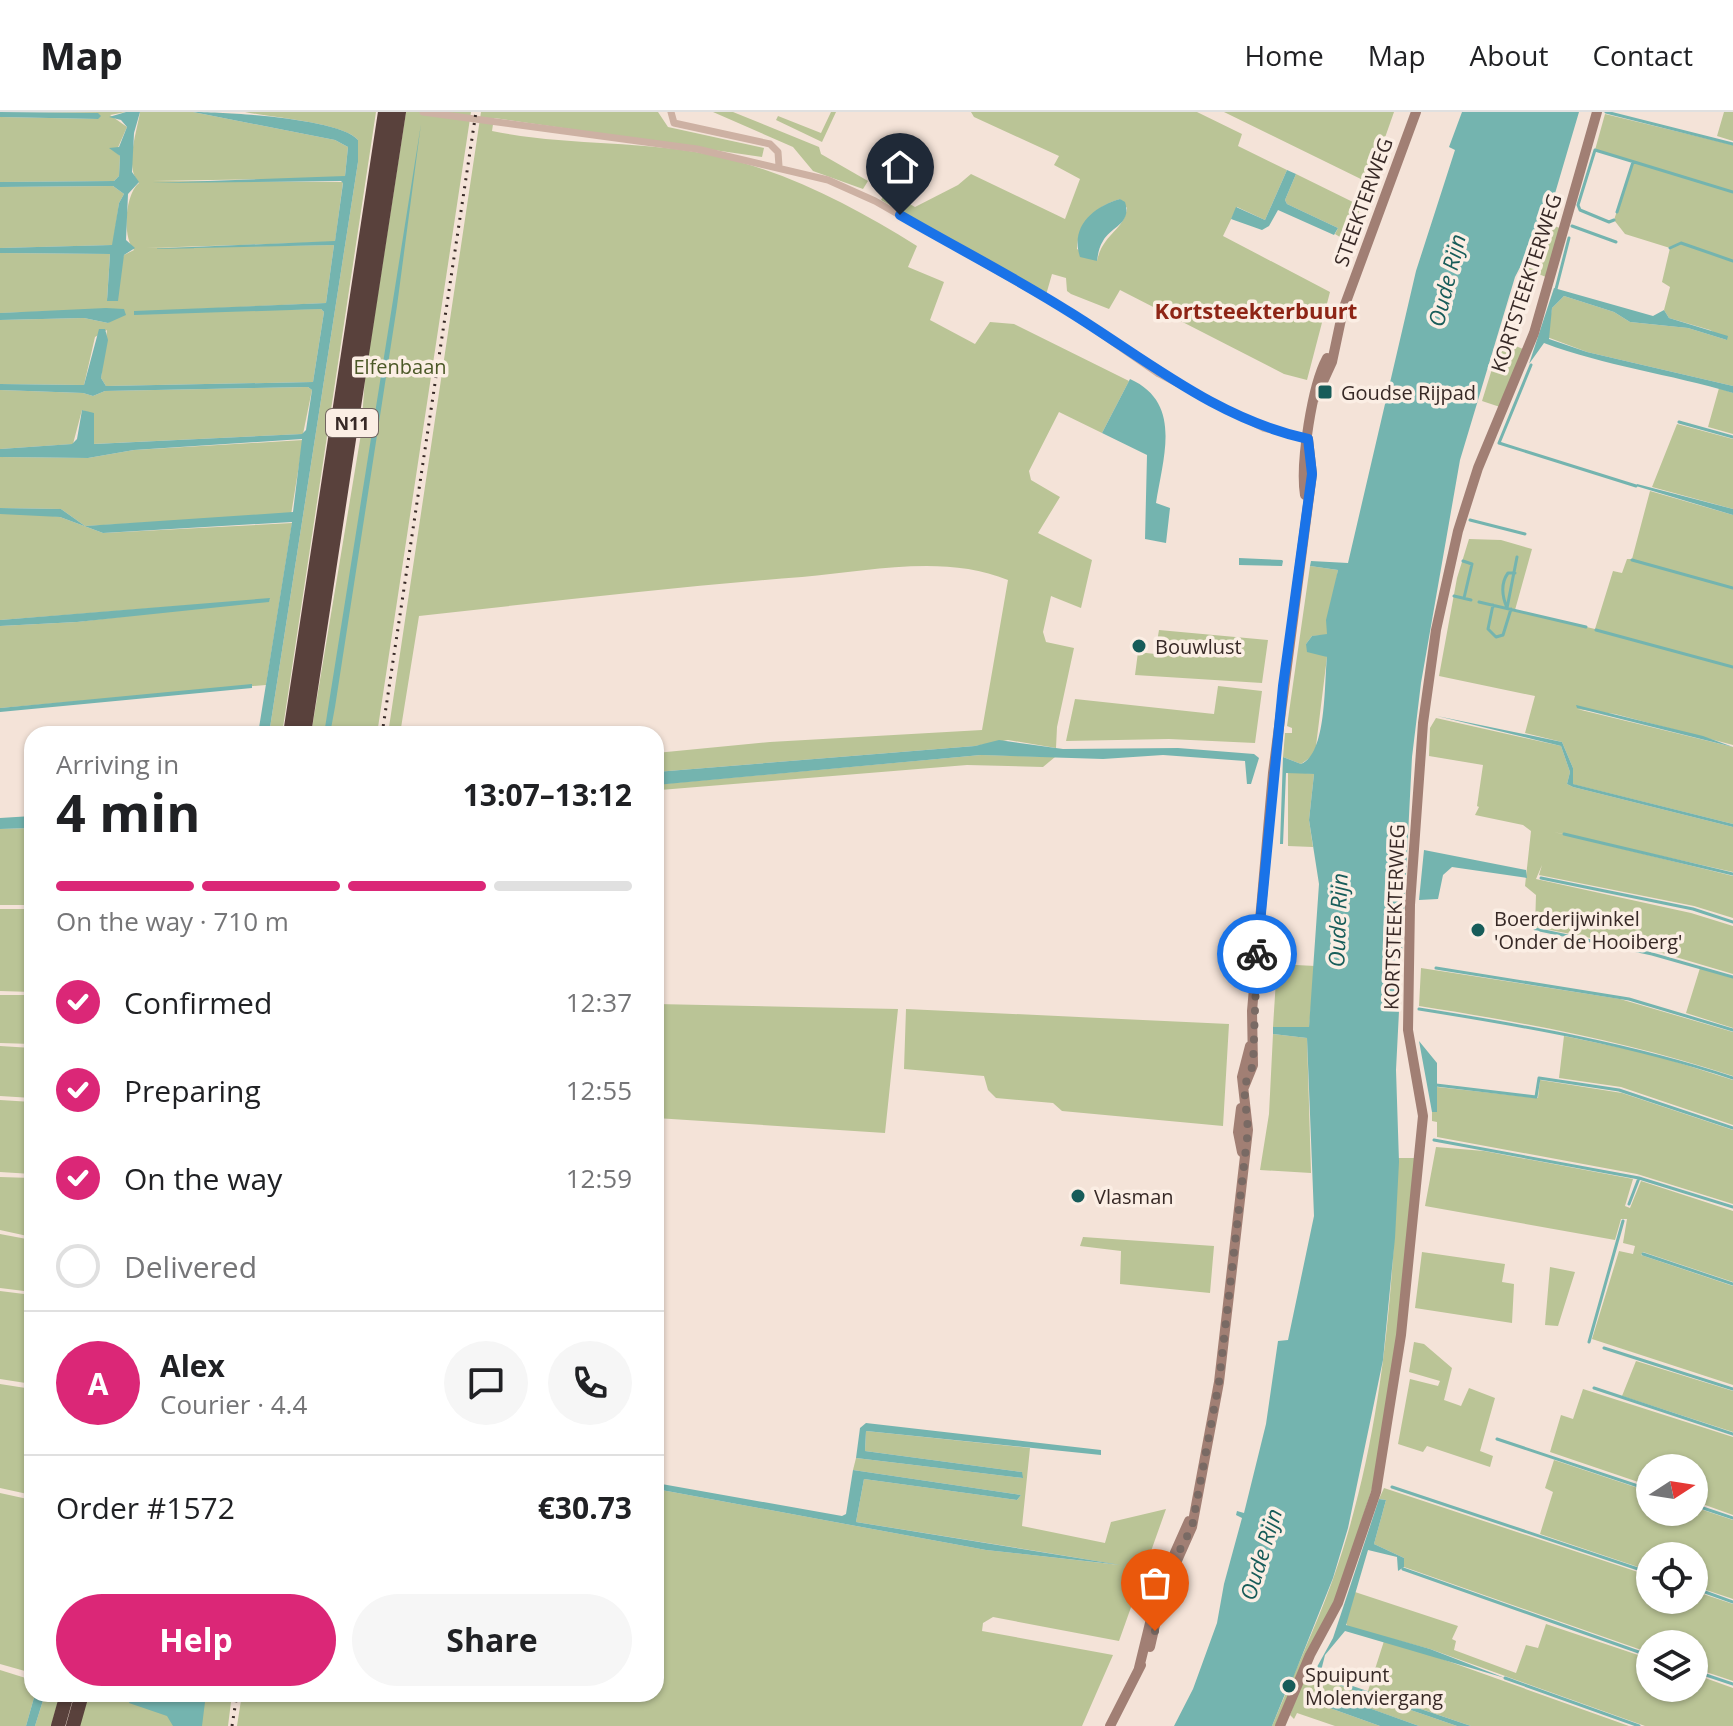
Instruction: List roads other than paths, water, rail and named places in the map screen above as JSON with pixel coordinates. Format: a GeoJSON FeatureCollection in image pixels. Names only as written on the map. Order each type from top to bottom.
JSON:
{"type":"FeatureCollection","features":[{"type":"Feature","properties":{"kind":"highway","name":"N11"},"geometry":{"type":"LineString","coordinates":[[291,726],[385,112]]}},
{"type":"Feature","properties":{"kind":"highway","name":"N11"},"geometry":{"type":"LineString","coordinates":[[305,726],[399,112]]}},
{"type":"Feature","properties":{"kind":"highway"},"geometry":{"type":"LineString","coordinates":[[58,1726],[65,1702]]}},
{"type":"Feature","properties":{"kind":"highway"},"geometry":{"type":"LineString","coordinates":[[73,1726],[80,1702]]}},
{"type":"Feature","properties":{"kind":"main road","name":"STEEKTERWEG"},"geometry":{"type":"LineString","coordinates":[[1110,1726],[1139,1668],[1151,1619],[1173,1563],[1187,1541],[1219,1382],[1248,1130],[1243,1103],[1244,1087],[1253,1065],[1252,1040],[1273,773],[1306,500],[1303,471],[1308,439],[1316,397],[1332,362],[1332,350],[1347,298],[1416,112]]}},
{"type":"Feature","properties":{"kind":"main road","name":"KORTSTEEKTERWEG"},"geometry":{"type":"LineString","coordinates":[[1280,1726],[1310,1655],[1338,1603],[1376,1492],[1399,1350],[1423,1116],[1408,1030],[1408,977],[1423,723],[1436,630],[1458,531],[1478,468],[1534,333],[1597,112]]}},
{"type":"Feature","properties":{"kind":"street"},"geometry":{"type":"LineString","coordinates":[[423,112],[697,149],[828,180],[875,201],[1071,313],[1159,374],[1263,428],[1308,439]]}},
{"type":"Feature","properties":{"kind":"street"},"geometry":{"type":"LineString","coordinates":[[671,112],[674,123],[770,144],[778,152],[779,166]]}},
{"type":"Feature","properties":{"kind":"water"},"geometry":{"type":"Polygon","coordinates":[[[0,112],[98,113],[101,116],[98,119],[0,117],[0,112]]]}},
{"type":"Feature","properties":{"kind":"water"},"geometry":{"type":"Polygon","coordinates":[[[140,112],[134,133],[132,172],[139,182],[128,194],[126,240],[135,248],[124,255],[118,301],[107,301],[110,254],[0,253],[0,248],[112,245],[119,203],[124,194],[113,186],[0,187],[0,182],[114,181],[119,176],[120,156],[109,148],[119,147],[127,127],[121,120],[109,117],[140,112]]]}},
{"type":"Feature","properties":{"kind":"water"},"geometry":{"type":"Polygon","coordinates":[[[193,112],[305,121],[347,132],[358,140],[358,162],[270,726],[259,726],[292,522],[103,533],[60,517],[0,514],[0,508],[61,509],[85,526],[293,512],[302,439],[134,450],[88,458],[0,457],[0,449],[72,444],[77,439],[82,410],[94,413],[94,444],[302,434],[306,430],[312,390],[308,387],[105,391],[93,396],[0,390],[0,384],[84,385],[99,329],[105,329],[108,340],[101,378],[106,386],[313,382],[324,312],[321,309],[134,315],[134,311],[326,303],[334,245],[145,249],[335,241],[341,181],[152,183],[345,176],[348,147],[335,140],[193,112]]]}},
{"type":"Feature","properties":{"kind":"water","name":"Oude Rijn"},"geometry":{"type":"Polygon","coordinates":[[[1462,112],[1579,112],[1551,207],[1515,277],[1460,460],[1421,683],[1412,757],[1396,1070],[1399,1162],[1395,1238],[1383,1360],[1348,1528],[1333,1578],[1291,1683],[1292,1689],[1287,1689],[1272,1726],[1174,1726],[1193,1689],[1217,1623],[1242,1518],[1236,1515],[1237,1511],[1244,1513],[1266,1424],[1278,1341],[1288,1340],[1314,1216],[1307,1038],[1273,1034],[1273,1027],[1309,1027],[1319,884],[1309,820],[1314,774],[1286,773],[1283,844],[1280,844],[1283,757],[1301,764],[1309,758],[1316,747],[1323,717],[1327,657],[1307,652],[1306,644],[1312,636],[1327,634],[1326,620],[1338,570],[1310,566],[1311,561],[1348,563],[1416,271],[1455,150],[1449,147],[1462,112]]]}},
{"type":"Feature","properties":{"kind":"water"},"geometry":{"type":"Polygon","coordinates":[[[421,124],[397,306],[335,707],[331,726],[325,726],[421,124]]]}},
{"type":"Feature","properties":{"kind":"water"},"geometry":{"type":"Polygon","coordinates":[[[1287,170],[1296,174],[1285,200],[1287,204],[1338,228],[1334,235],[1278,210],[1269,226],[1262,230],[1231,219],[1236,207],[1265,220],[1287,170]]]}},
{"type":"Feature","properties":{"kind":"water"},"geometry":{"type":"Polygon","coordinates":[[[1120,199],[1125,202],[1126,215],[1103,241],[1097,261],[1080,257],[1078,236],[1086,219],[1101,207],[1120,199]]]}},
{"type":"Feature","properties":{"kind":"water"},"geometry":{"type":"Polygon","coordinates":[[[1554,288],[1653,316],[1664,310],[1669,318],[1728,336],[1727,340],[1688,328],[1630,322],[1614,312],[1564,296],[1552,308],[1549,339],[1587,352],[1733,386],[1733,393],[1590,358],[1544,343],[1529,364],[1554,288]]]}},
{"type":"Feature","properties":{"kind":"water"},"geometry":{"type":"Polygon","coordinates":[[[124,309],[126,315],[108,323],[84,318],[0,320],[0,313],[124,309]]]}},
{"type":"Feature","properties":{"kind":"water"},"geometry":{"type":"Polygon","coordinates":[[[1130,379],[1147,389],[1163,417],[1165,450],[1156,503],[1170,508],[1166,543],[1145,539],[1147,455],[1102,433],[1130,379]]]}},
{"type":"Feature","properties":{"kind":"water"},"geometry":{"type":"Polygon","coordinates":[[[1636,486],[1733,509],[1733,515],[1636,486]]]}},
{"type":"Feature","properties":{"kind":"water"},"geometry":{"type":"Polygon","coordinates":[[[1239,558],[1283,561],[1282,566],[1239,565],[1239,558]]]}},
{"type":"Feature","properties":{"kind":"water"},"geometry":{"type":"Polygon","coordinates":[[[270,598],[269,602],[77,622],[0,626],[0,620],[270,598]]]}},
{"type":"Feature","properties":{"kind":"water"},"geometry":{"type":"Polygon","coordinates":[[[252,684],[252,688],[0,712],[0,708],[252,684]]]}},
{"type":"Feature","properties":{"kind":"water"},"geometry":{"type":"Polygon","coordinates":[[[1576,705],[1703,736],[1733,747],[1577,708],[1576,705]]]}},
{"type":"Feature","properties":{"kind":"water"},"geometry":{"type":"Polygon","coordinates":[[[1437,716],[1562,742],[1573,768],[1573,784],[1733,824],[1733,827],[1573,787],[1567,784],[1570,772],[1561,746],[1437,716]]]}},
{"type":"Feature","properties":{"kind":"water"},"geometry":{"type":"Polygon","coordinates":[[[999,740],[1063,749],[1178,748],[1254,754],[1259,758],[1251,784],[1247,784],[1245,761],[1163,755],[1103,759],[981,755],[664,784],[664,771],[975,746],[999,740]]]}},
{"type":"Feature","properties":{"kind":"water"},"geometry":{"type":"Polygon","coordinates":[[[24,816],[24,828],[0,829],[0,818],[24,816]]]}},
{"type":"Feature","properties":{"kind":"water"},"geometry":{"type":"Polygon","coordinates":[[[1424,850],[1526,870],[1527,878],[1452,867],[1443,875],[1438,899],[1419,900],[1424,850]]]}},
{"type":"Feature","properties":{"kind":"water"},"geometry":{"type":"Polygon","coordinates":[[[1419,1041],[1437,1063],[1437,1112],[1432,1112],[1419,1041]]]}},
{"type":"Feature","properties":{"kind":"water"},"geometry":{"type":"Polygon","coordinates":[[[866,1423],[1101,1450],[1101,1455],[866,1431],[865,1451],[1022,1472],[1023,1478],[856,1458],[860,1428],[866,1423]]]}},
{"type":"Feature","properties":{"kind":"water"},"geometry":{"type":"Polygon","coordinates":[[[853,1470],[1021,1495],[1017,1500],[864,1479],[856,1522],[1121,1565],[986,1550],[664,1490],[664,1484],[842,1516],[846,1514],[853,1470]]]}},
{"type":"Feature","properties":{"kind":"water"},"geometry":{"type":"Polygon","coordinates":[[[1379,1499],[1386,1500],[1374,1544],[1404,1558],[1404,1567],[1398,1571],[1397,1557],[1368,1550],[1346,1625],[1430,1649],[1505,1678],[1345,1631],[1325,1655],[1320,1675],[1471,1726],[1457,1726],[1312,1676],[1333,1638],[1379,1499]]]}},
{"type":"Feature","properties":{"kind":"water"},"geometry":{"type":"Polygon","coordinates":[[[1317,1690],[1419,1726],[1380,1726],[1313,1702],[1317,1690]]]}},
{"type":"Feature","properties":{"kind":"water"},"geometry":{"type":"Polygon","coordinates":[[[33,1702],[42,1702],[35,1726],[26,1726],[33,1702]]]}},
{"type":"Feature","properties":{"kind":"water"},"geometry":{"type":"Polygon","coordinates":[[[205,1702],[202,1726],[173,1726],[167,1716],[129,1703],[205,1702]]]}},
{"type":"Feature","properties":{"kind":"waterway"},"geometry":{"type":"LineString","coordinates":[[1606,112],[1733,144]]}},
{"type":"Feature","properties":{"kind":"waterway"},"geometry":{"type":"LineString","coordinates":[[1614,220],[1609,222],[1580,210],[1578,205],[1595,150],[1733,192]]}},
{"type":"Feature","properties":{"kind":"waterway"},"geometry":{"type":"LineString","coordinates":[[1617,212],[1633,162]]}},
{"type":"Feature","properties":{"kind":"waterway"},"geometry":{"type":"LineString","coordinates":[[1572,226],[1616,242]]}},
{"type":"Feature","properties":{"kind":"waterway"},"geometry":{"type":"LineString","coordinates":[[1556,289],[1569,238]]}},
{"type":"Feature","properties":{"kind":"waterway"},"geometry":{"type":"LineString","coordinates":[[1670,248],[1681,243],[1733,261]]}},
{"type":"Feature","properties":{"kind":"waterway"},"geometry":{"type":"LineString","coordinates":[[1531,365],[1499,443],[1636,486]]}},
{"type":"Feature","properties":{"kind":"waterway"},"geometry":{"type":"LineString","coordinates":[[1679,422],[1733,437]]}},
{"type":"Feature","properties":{"kind":"waterway"},"geometry":{"type":"LineString","coordinates":[[1470,520],[1525,534]]}},
{"type":"Feature","properties":{"kind":"waterway"},"geometry":{"type":"LineString","coordinates":[[1507,608],[1517,557]]}},
{"type":"Feature","properties":{"kind":"waterway"},"geometry":{"type":"LineString","coordinates":[[1632,560],[1733,588]]}},
{"type":"Feature","properties":{"kind":"waterway"},"geometry":{"type":"LineString","coordinates":[[1463,561],[1472,564],[1464,598]]}},
{"type":"Feature","properties":{"kind":"waterway"},"geometry":{"type":"LineString","coordinates":[[1507,608],[1503,595],[1504,581],[1508,573],[1515,573]]}},
{"type":"Feature","properties":{"kind":"waterway"},"geometry":{"type":"LineString","coordinates":[[1454,596],[1471,600]]}},
{"type":"Feature","properties":{"kind":"waterway"},"geometry":{"type":"LineString","coordinates":[[1479,602],[1586,627]]}},
{"type":"Feature","properties":{"kind":"waterway"},"geometry":{"type":"LineString","coordinates":[[1493,605],[1488,629],[1496,637],[1503,635],[1511,609]]}},
{"type":"Feature","properties":{"kind":"waterway"},"geometry":{"type":"LineString","coordinates":[[1596,630],[1733,667]]}},
{"type":"Feature","properties":{"kind":"waterway"},"geometry":{"type":"LineString","coordinates":[[1564,834],[1733,874]]}},
{"type":"Feature","properties":{"kind":"waterway"},"geometry":{"type":"LineString","coordinates":[[1541,878],[1693,909],[1733,922]]}},
{"type":"Feature","properties":{"kind":"waterway"},"geometry":{"type":"LineString","coordinates":[[1535,929],[1652,954],[1733,977]]}},
{"type":"Feature","properties":{"kind":"waterway"},"geometry":{"type":"LineString","coordinates":[[1436,968],[1629,999],[1733,1030]]}},
{"type":"Feature","properties":{"kind":"waterway"},"geometry":{"type":"LineString","coordinates":[[1419,1009],[1577,1037],[1655,1055],[1733,1078]]}},
{"type":"Feature","properties":{"kind":"waterway"},"geometry":{"type":"LineString","coordinates":[[1436,1085],[1536,1097],[1539,1078],[1619,1090],[1733,1128]]}},
{"type":"Feature","properties":{"kind":"waterway"},"geometry":{"type":"LineString","coordinates":[[1434,1140],[1639,1178],[1733,1207]]}},
{"type":"Feature","properties":{"kind":"waterway"},"geometry":{"type":"LineString","coordinates":[[1629,1204],[1639,1178]]}},
{"type":"Feature","properties":{"kind":"waterway"},"geometry":{"type":"LineString","coordinates":[[1589,1342],[1623,1221]]}},
{"type":"Feature","properties":{"kind":"waterway"},"geometry":{"type":"LineString","coordinates":[[1643,1254],[1733,1284]]}},
{"type":"Feature","properties":{"kind":"waterway"},"geometry":{"type":"LineString","coordinates":[[1604,1348],[1733,1389]]}},
{"type":"Feature","properties":{"kind":"waterway"},"geometry":{"type":"LineString","coordinates":[[1594,1388],[1733,1434]]}},
{"type":"Feature","properties":{"kind":"waterway"},"geometry":{"type":"LineString","coordinates":[[1497,1439],[1636,1485]]}},
{"type":"Feature","properties":{"kind":"waterway"},"geometry":{"type":"LineString","coordinates":[[1392,1487],[1636,1568]]}},
{"type":"Feature","properties":{"kind":"waterway"},"geometry":{"type":"LineString","coordinates":[[1708,1510],[1733,1518]]}},
{"type":"Feature","properties":{"kind":"waterway"},"geometry":{"type":"LineString","coordinates":[[1403,1569],[1636,1651]]}},
{"type":"Feature","properties":{"kind":"waterway"},"geometry":{"type":"LineString","coordinates":[[1708,1593],[1733,1602]]}},
{"type":"Feature","properties":{"kind":"waterway"},"geometry":{"type":"LineString","coordinates":[[1708,1676],[1733,1684]]}},
{"type":"Feature","properties":{"kind":"waterway"},"geometry":{"type":"LineString","coordinates":[[1505,1678],[1639,1726]]}},
{"type":"Feature","properties":{"kind":"railway"},"geometry":{"type":"LineString","coordinates":[[383,726],[476,112]]}},
{"type":"Feature","properties":{"kind":"railway"},"geometry":{"type":"LineString","coordinates":[[232,1726],[236,1702]]}},
{"type":"Feature","properties":{"kind":"place","name":"Goudse Rijpad"},"geometry":{"type":"Point","coordinates":[1325,392]}},
{"type":"Feature","properties":{"kind":"place","name":"Bouwlust"},"geometry":{"type":"Point","coordinates":[1139,646]}},
{"type":"Feature","properties":{"kind":"place","name":"Boerderijwinkel 'Onder de Hooiberg'"},"geometry":{"type":"Point","coordinates":[1478,930]}},
{"type":"Feature","properties":{"kind":"place","name":"Vlasman"},"geometry":{"type":"Point","coordinates":[1078,1196]}},
{"type":"Feature","properties":{"kind":"place","name":"Spuipunt Molenviergang"},"geometry":{"type":"Point","coordinates":[1289,1686]}},
{"type":"Feature","properties":{"kind":"district","name":"Kortsteekterbuurt"},"geometry":{"type":"Point","coordinates":[1256,310]}},
{"type":"Feature","properties":{"kind":"park label","name":"Elfenbaan"},"geometry":{"type":"Point","coordinates":[400,366]}}]}
